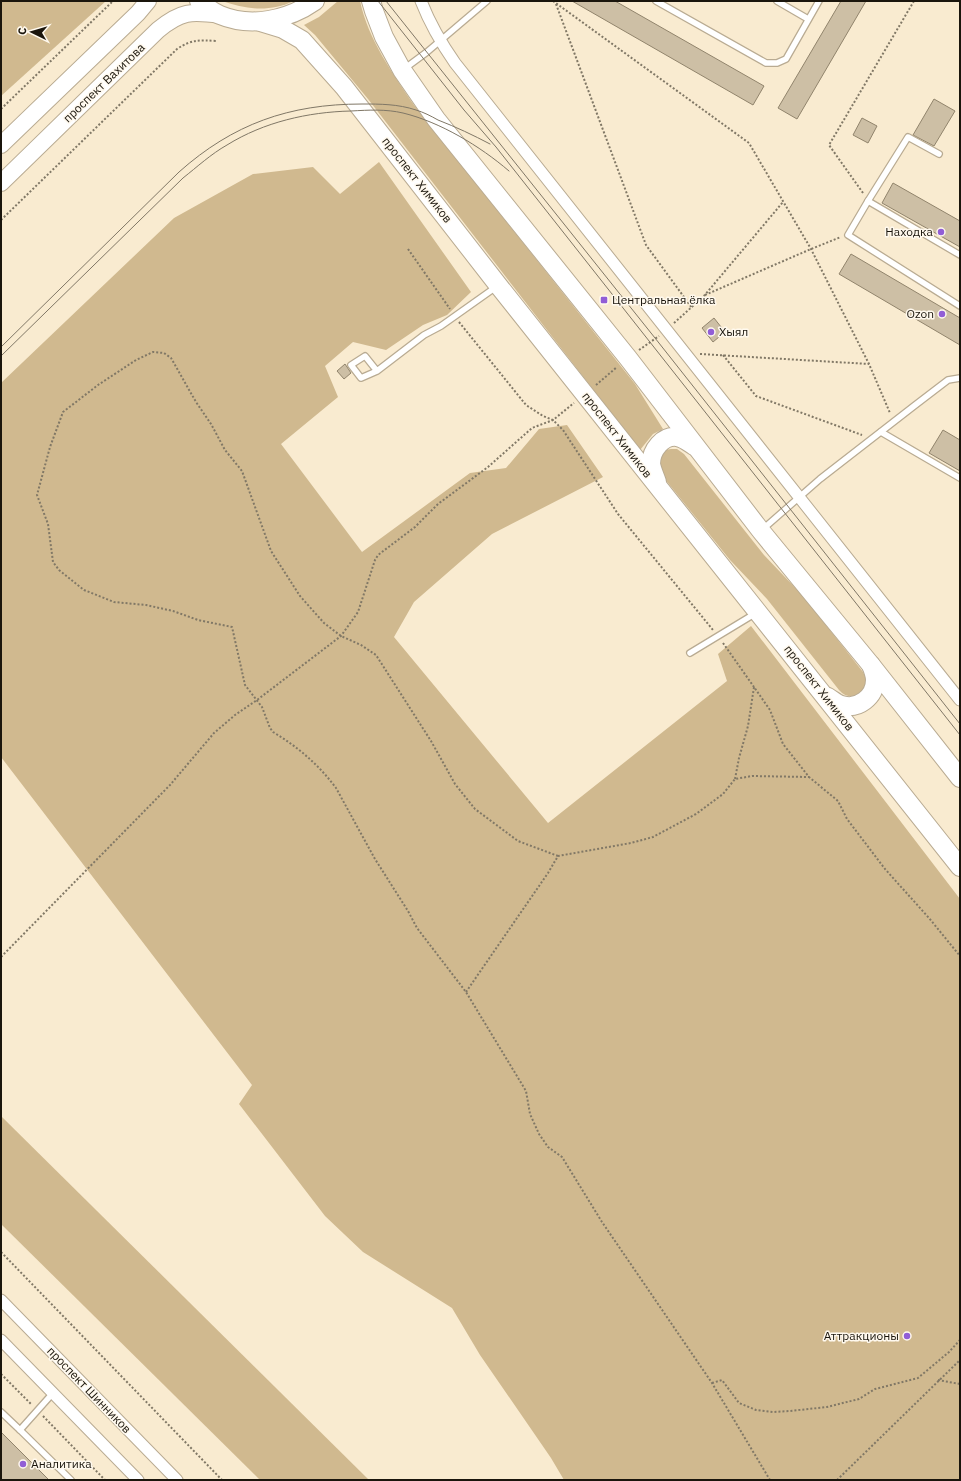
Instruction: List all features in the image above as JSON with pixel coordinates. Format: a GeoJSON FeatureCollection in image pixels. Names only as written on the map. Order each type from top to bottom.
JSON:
{"type":"FeatureCollection","features":[{"type":"Feature","properties":{"kind":"main road"},"geometry":{"type":"LineString","coordinates":[[1,145],[138,13],[148,1]]}},
{"type":"Feature","properties":{"kind":"main road","name":"проспект Вахитова"},"geometry":{"type":"LineString","coordinates":[[199,1],[220,15]]}},
{"type":"Feature","properties":{"kind":"main road","name":"проспект Вахитова"},"geometry":{"type":"LineString","coordinates":[[1,183],[170,20],[180,15],[201,12],[260,22],[286,16],[304,9],[315,1]]}},
{"type":"Feature","properties":{"kind":"main road"},"geometry":{"type":"LineString","coordinates":[[371,1],[384,37],[402,70],[436,119],[628,358],[761,531],[871,665],[960,778]]}},
{"type":"Feature","properties":{"kind":"main road","name":"проспект Химиков"},"geometry":{"type":"LineString","coordinates":[[260,22],[283,29],[302,40],[318,55],[498,285],[960,867]]}},
{"type":"Feature","properties":{"kind":"main road"},"geometry":{"type":"LineString","coordinates":[[659,488],[651,464],[653,454],[658,446],[665,440],[675,437],[682,438],[695,446]]}},
{"type":"Feature","properties":{"kind":"main road"},"geometry":{"type":"LineString","coordinates":[[824,695],[842,705],[852,706],[861,704],[869,697],[874,689],[875,679],[871,665]]}},
{"type":"Feature","properties":{"kind":"street"},"geometry":{"type":"LineString","coordinates":[[421,1],[440,42],[455,63],[960,700]]}},
{"type":"Feature","properties":{"kind":"street","name":"проспект Шинников"},"geometry":{"type":"LineString","coordinates":[[1,1300],[177,1480]]}},
{"type":"Feature","properties":{"kind":"street"},"geometry":{"type":"LineString","coordinates":[[1,1340],[138,1480]]}},
{"type":"Feature","properties":{"kind":"lane"},"geometry":{"type":"LineString","coordinates":[[402,70],[440,42],[487,1]]}},
{"type":"Feature","properties":{"kind":"lane"},"geometry":{"type":"LineString","coordinates":[[656,1],[766,63],[777,63],[786,58],[819,1]]}},
{"type":"Feature","properties":{"kind":"lane"},"geometry":{"type":"LineString","coordinates":[[777,1],[808,19]]}},
{"type":"Feature","properties":{"kind":"lane"},"geometry":{"type":"LineString","coordinates":[[939,154],[908,137],[848,235],[960,306]]}},
{"type":"Feature","properties":{"kind":"lane"},"geometry":{"type":"LineString","coordinates":[[868,201],[960,255]]}},
{"type":"Feature","properties":{"kind":"lane"},"geometry":{"type":"LineString","coordinates":[[377,371],[424,335],[441,326],[498,285]]}},
{"type":"Feature","properties":{"kind":"lane"},"geometry":{"type":"LineString","coordinates":[[761,531],[820,479],[872,438],[948,380],[960,378]]}},
{"type":"Feature","properties":{"kind":"lane"},"geometry":{"type":"LineString","coordinates":[[881,432],[960,478]]}},
{"type":"Feature","properties":{"kind":"lane"},"geometry":{"type":"LineString","coordinates":[[690,653],[758,612]]}},
{"type":"Feature","properties":{"kind":"lane"},"geometry":{"type":"LineString","coordinates":[[20,1430],[53,1393]]}},
{"type":"Feature","properties":{"kind":"lane"},"geometry":{"type":"LineString","coordinates":[[1,1412],[71,1480]]}},
{"type":"Feature","properties":{"kind":"path"},"geometry":{"type":"LineString","coordinates":[[1,109],[113,1]]}},
{"type":"Feature","properties":{"kind":"path"},"geometry":{"type":"LineString","coordinates":[[554,1],[646,245],[692,308]]}},
{"type":"Feature","properties":{"kind":"path"},"geometry":{"type":"LineString","coordinates":[[868,201],[829,145],[914,1]]}},
{"type":"Feature","properties":{"kind":"path"},"geometry":{"type":"LineString","coordinates":[[556,4],[749,143],[811,249],[869,364],[894,422]]}},
{"type":"Feature","properties":{"kind":"path"},"geometry":{"type":"LineString","coordinates":[[1,220],[177,49],[187,42],[199,40],[216,41]]}},
{"type":"Feature","properties":{"kind":"path"},"geometry":{"type":"LineString","coordinates":[[667,330],[704,296],[783,202]]}},
{"type":"Feature","properties":{"kind":"path"},"geometry":{"type":"LineString","coordinates":[[704,296],[811,249],[848,235]]}},
{"type":"Feature","properties":{"kind":"path"},"geometry":{"type":"LineString","coordinates":[[408,250],[454,316],[526,405],[543,416],[553,420],[563,430],[618,514],[714,631]]}},
{"type":"Feature","properties":{"kind":"path"},"geometry":{"type":"LineString","coordinates":[[754,687],[748,726],[735,778],[723,794],[696,814],[653,837],[631,843],[558,856],[542,851],[518,841],[475,809],[455,784],[431,741],[376,654],[341,636],[324,623],[300,596],[271,551],[242,470],[225,450],[171,358],[164,353],[153,352],[136,360],[98,385],[63,412],[50,447],[37,495],[48,524],[53,562],[59,570],[84,590],[114,602],[146,605],[173,611],[198,620],[232,627],[245,685],[262,707],[270,728],[273,732],[303,752],[328,777],[336,788],[375,859],[417,928],[466,992],[526,1091],[530,1114],[539,1134],[548,1147],[562,1157],[602,1222],[712,1383],[770,1480]]}},
{"type":"Feature","properties":{"kind":"path"},"geometry":{"type":"LineString","coordinates":[[686,353],[869,364]]}},
{"type":"Feature","properties":{"kind":"path"},"geometry":{"type":"LineString","coordinates":[[723,356],[756,396],[872,438]]}},
{"type":"Feature","properties":{"kind":"path"},"geometry":{"type":"LineString","coordinates":[[1,957],[170,785],[214,733],[235,715],[341,636],[358,612],[378,555],[415,527],[438,504],[488,467],[532,428],[553,420],[585,394]]}},
{"type":"Feature","properties":{"kind":"path"},"geometry":{"type":"LineString","coordinates":[[724,643],[770,710],[783,744],[809,777],[838,801],[847,819],[885,869],[929,918],[960,956]]}},
{"type":"Feature","properties":{"kind":"path"},"geometry":{"type":"LineString","coordinates":[[735,778],[752,776],[809,777]]}},
{"type":"Feature","properties":{"kind":"path"},"geometry":{"type":"LineString","coordinates":[[466,992],[548,873],[558,856]]}},
{"type":"Feature","properties":{"kind":"path"},"geometry":{"type":"LineString","coordinates":[[1,1252],[222,1480]]}},
{"type":"Feature","properties":{"kind":"path"},"geometry":{"type":"LineString","coordinates":[[712,1383],[722,1380],[739,1403],[756,1410],[773,1412],[827,1407],[859,1399],[875,1389],[918,1378],[949,1352],[960,1340]]}},
{"type":"Feature","properties":{"kind":"path"},"geometry":{"type":"LineString","coordinates":[[837,1480],[960,1360]]}},
{"type":"Feature","properties":{"kind":"path"},"geometry":{"type":"LineString","coordinates":[[1,1374],[105,1480]]}},
{"type":"Feature","properties":{"kind":"path"},"geometry":{"type":"LineString","coordinates":[[938,1380],[960,1384]]}},
{"type":"Feature","properties":{"kind":"shaded area"},"geometry":{"type":"Polygon","coordinates":[[[1,1],[106,1],[1,96],[1,1]]]}},
{"type":"Feature","properties":{"kind":"shaded area"},"geometry":{"type":"Polygon","coordinates":[[[222,1],[294,1],[276,7],[249,8],[222,1]]]}},
{"type":"Feature","properties":{"kind":"shaded area"},"geometry":{"type":"Polygon","coordinates":[[[338,1],[360,1],[369,29],[382,56],[414,105],[635,384],[663,429],[653,434],[640,450],[368,99],[315,35],[304,25],[319,17],[338,1]]]}},
{"type":"Feature","properties":{"kind":"shaded area"},"geometry":{"type":"Polygon","coordinates":[[[379,162],[471,292],[447,315],[423,325],[386,350],[353,342],[325,366],[338,397],[281,444],[362,552],[470,473],[506,468],[539,429],[567,425],[603,477],[492,534],[414,602],[394,637],[548,823],[727,681],[718,654],[751,626],[960,899],[960,1480],[564,1480],[551,1458],[480,1355],[452,1308],[363,1252],[325,1216],[239,1104],[252,1085],[1,757],[1,383],[174,218],[253,174],[313,167],[340,194],[379,162]]]}},
{"type":"Feature","properties":{"kind":"shaded area"},"geometry":{"type":"Polygon","coordinates":[[[677,449],[684,454],[764,555],[803,596],[863,672],[865,684],[860,693],[855,696],[850,696],[844,695],[839,690],[767,599],[730,560],[660,473],[657,462],[665,450],[677,449]]]}},
{"type":"Feature","properties":{"kind":"shaded area"},"geometry":{"type":"Polygon","coordinates":[[[1,1116],[369,1480],[260,1480],[1,1224],[1,1116]]]}},
{"type":"Feature","properties":{"kind":"building"},"geometry":{"type":"Polygon","coordinates":[[[572,1],[615,1],[764,86],[753,105],[572,1]]]}},
{"type":"Feature","properties":{"kind":"building"},"geometry":{"type":"Polygon","coordinates":[[[841,1],[866,1],[797,119],[778,108],[841,1]]]}},
{"type":"Feature","properties":{"kind":"building"},"geometry":{"type":"Polygon","coordinates":[[[934,99],[955,111],[934,146],[913,135],[934,99]]]}},
{"type":"Feature","properties":{"kind":"building"},"geometry":{"type":"Polygon","coordinates":[[[862,118],[877,126],[868,143],[853,135],[862,118]]]}},
{"type":"Feature","properties":{"kind":"building"},"geometry":{"type":"Polygon","coordinates":[[[893,183],[960,221],[960,247],[882,203],[893,183]]]}},
{"type":"Feature","properties":{"kind":"building"},"geometry":{"type":"Polygon","coordinates":[[[851,254],[960,318],[960,345],[839,274],[851,254]]]}},
{"type":"Feature","properties":{"kind":"building"},"geometry":{"type":"Polygon","coordinates":[[[714,318],[725,332],[713,342],[702,328],[714,318]]]}},
{"type":"Feature","properties":{"kind":"building"},"geometry":{"type":"Polygon","coordinates":[[[345,364],[351,373],[344,379],[337,371],[345,364]]]}},
{"type":"Feature","properties":{"kind":"building"},"geometry":{"type":"Polygon","coordinates":[[[943,430],[960,440],[960,471],[929,453],[943,430]]]}},
{"type":"Feature","properties":{"kind":"building"},"geometry":{"type":"Polygon","coordinates":[[[1,1432],[49,1480],[1,1480],[1,1432]]]}},
{"type":"Feature","properties":{"kind":"tram line"},"geometry":{"type":"LineString","coordinates":[[378,1],[464,110],[496,147],[960,735]]}},
{"type":"Feature","properties":{"kind":"tram line"},"geometry":{"type":"LineString","coordinates":[[386,1],[960,724]]}},
{"type":"Feature","properties":{"kind":"tram line"},"geometry":{"type":"LineString","coordinates":[[1,347],[179,172],[199,155],[241,129],[263,120],[310,108],[335,105],[389,105],[409,108],[421,112],[490,144]]}},
{"type":"Feature","properties":{"kind":"tram line"},"geometry":{"type":"LineString","coordinates":[[1,356],[183,178],[221,149],[241,137],[271,124],[303,116],[335,112],[377,110],[403,113],[431,122],[459,136],[509,171]]}},
{"type":"Feature","properties":{"kind":"place","name":"Находка"},"geometry":{"type":"Point","coordinates":[941,232]}},
{"type":"Feature","properties":{"kind":"place","name":"Центральная ёлка"},"geometry":{"type":"Point","coordinates":[604,300]}},
{"type":"Feature","properties":{"kind":"place","name":"Ozon"},"geometry":{"type":"Point","coordinates":[942,314]}},
{"type":"Feature","properties":{"kind":"place","name":"Хыял"},"geometry":{"type":"Point","coordinates":[711,332]}},
{"type":"Feature","properties":{"kind":"place","name":"Аттракционы"},"geometry":{"type":"Point","coordinates":[907,1336]}},
{"type":"Feature","properties":{"kind":"place","name":"Аналитика"},"geometry":{"type":"Point","coordinates":[23,1464]}}]}
